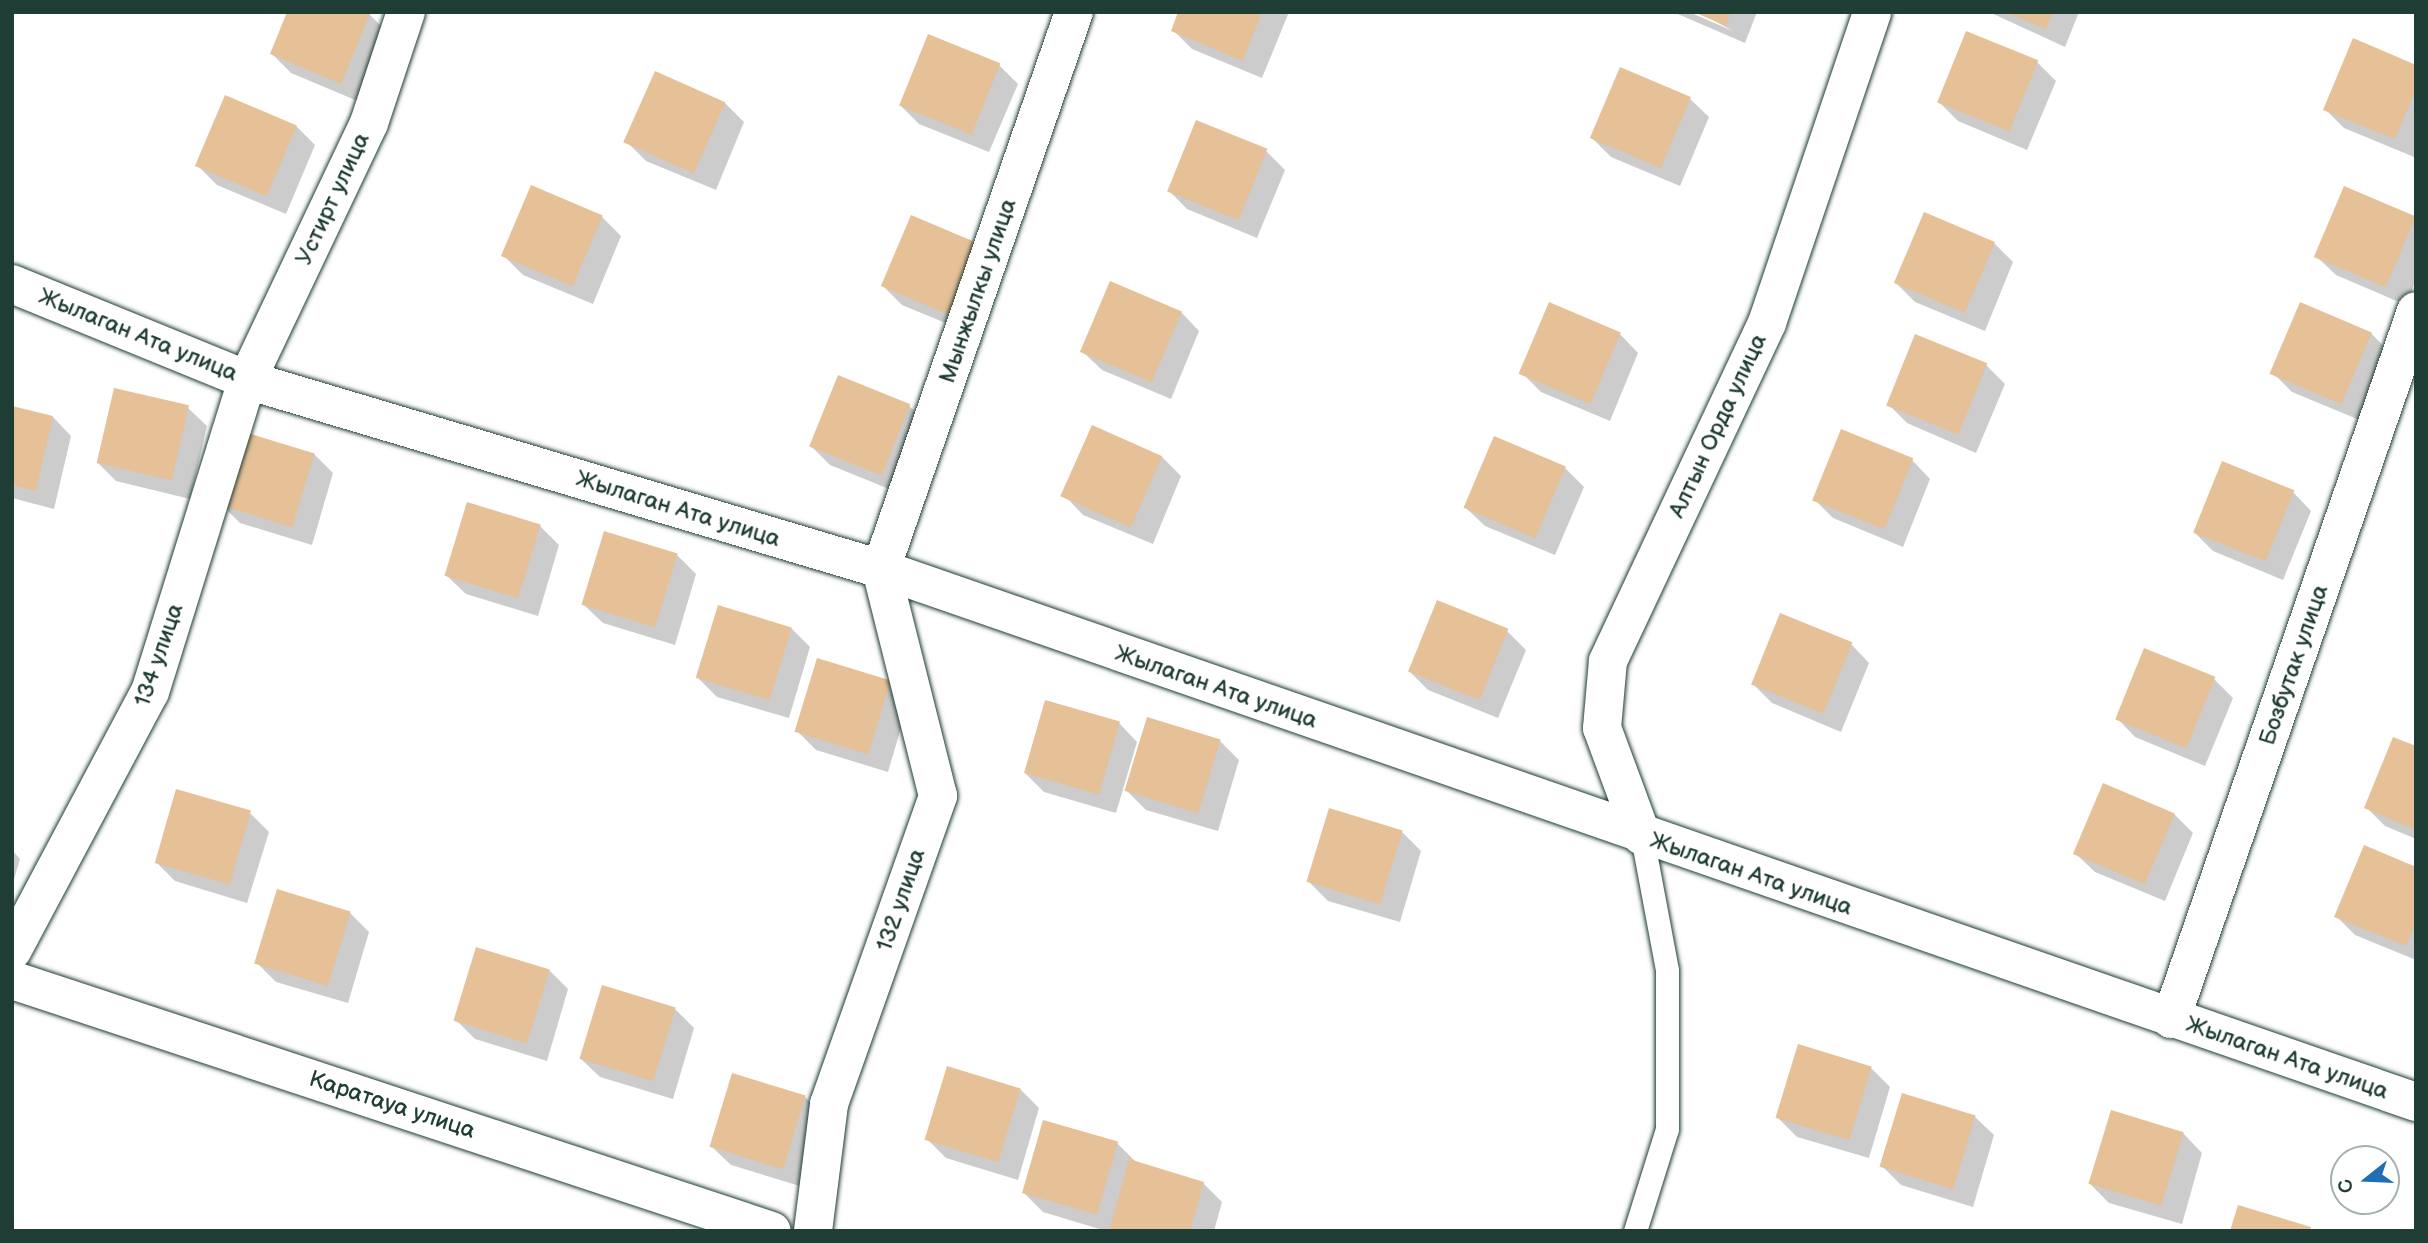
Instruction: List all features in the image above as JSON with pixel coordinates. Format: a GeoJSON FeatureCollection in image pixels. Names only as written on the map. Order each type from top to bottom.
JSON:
{"type":"FeatureCollection","features":[{"type":"Feature","properties":{"kind":"street","name":"Устирт улица"},"geometry":{"type":"LineString","coordinates":[[247,380],[369,123],[406,12]]}},
{"type":"Feature","properties":{"kind":"street","name":"Мынжылкы улица"},"geometry":{"type":"LineString","coordinates":[[881,569],[1074,12]]}},
{"type":"Feature","properties":{"kind":"street","name":"Алтын Орда улица"},"geometry":{"type":"LineString","coordinates":[[1642,836],[1602,729],[1608,661],[1767,323],[1872,12]]}},
{"type":"Feature","properties":{"kind":"street","name":"Жылаган Ата улица"},"geometry":{"type":"LineString","coordinates":[[12,284],[247,380],[881,569],[1642,836],[2416,1102]]}},
{"type":"Feature","properties":{"kind":"street","name":"Бозбутак улица"},"geometry":{"type":"LineString","coordinates":[[2171,1019],[2416,311]]}},
{"type":"Feature","properties":{"kind":"street","name":"134 улица"},"geometry":{"type":"LineString","coordinates":[[12,951],[150,692],[247,380]]}},
{"type":"Feature","properties":{"kind":"street","name":"132 улица"},"geometry":{"type":"LineString","coordinates":[[813,1231],[829,1104],[938,796],[881,569]]}},
{"type":"Feature","properties":{"kind":"street","name":"Каратауа улица"},"geometry":{"type":"LineString","coordinates":[[12,980],[772,1231]]}},
{"type":"Feature","properties":{"kind":"lane"},"geometry":{"type":"LineString","coordinates":[[1635,1231],[1667,1129],[1667,971],[1642,836]]}},
{"type":"Feature","properties":{"kind":"building"},"geometry":{"type":"Polygon","coordinates":[[[287,12],[371,12],[341,84],[270,54],[287,12]]]}},
{"type":"Feature","properties":{"kind":"building"},"geometry":{"type":"Polygon","coordinates":[[[1178,12],[1262,12],[1243,61],[1171,31],[1178,12]]]}},
{"type":"Feature","properties":{"kind":"building"},"geometry":{"type":"Polygon","coordinates":[[[1694,12],[1731,12],[1726,26],[1694,12]]]}},
{"type":"Feature","properties":{"kind":"building"},"geometry":{"type":"Polygon","coordinates":[[[2006,12],[2053,12],[2046,29],[2006,12]]]}},
{"type":"Feature","properties":{"kind":"building"},"geometry":{"type":"Polygon","coordinates":[[[1966,31],[2038,60],[2009,132],[1937,102],[1966,31]]]}},
{"type":"Feature","properties":{"kind":"building"},"geometry":{"type":"Polygon","coordinates":[[[928,34],[1000,63],[971,135],[899,105],[928,34]]]}},
{"type":"Feature","properties":{"kind":"building"},"geometry":{"type":"Polygon","coordinates":[[[2353,38],[2416,65],[2416,89],[2395,139],[2323,110],[2353,38]]]}},
{"type":"Feature","properties":{"kind":"building"},"geometry":{"type":"Polygon","coordinates":[[[1620,67],[1691,97],[1661,168],[1590,138],[1620,67]]]}},
{"type":"Feature","properties":{"kind":"building"},"geometry":{"type":"Polygon","coordinates":[[[655,71],[725,102],[694,174],[623,142],[655,71]]]}},
{"type":"Feature","properties":{"kind":"building"},"geometry":{"type":"Polygon","coordinates":[[[225,95],[297,125],[267,196],[195,166],[225,95]]]}},
{"type":"Feature","properties":{"kind":"building"},"geometry":{"type":"Polygon","coordinates":[[[1196,120],[1267,149],[1239,220],[1167,191],[1196,120]]]}},
{"type":"Feature","properties":{"kind":"building"},"geometry":{"type":"Polygon","coordinates":[[[531,185],[603,215],[573,286],[501,256],[531,185]]]}},
{"type":"Feature","properties":{"kind":"building"},"geometry":{"type":"Polygon","coordinates":[[[2344,186],[2416,216],[2386,287],[2314,257],[2344,186]]]}},
{"type":"Feature","properties":{"kind":"building"},"geometry":{"type":"Polygon","coordinates":[[[1924,212],[1995,242],[1965,313],[1894,283],[1924,212]]]}},
{"type":"Feature","properties":{"kind":"building"},"geometry":{"type":"Polygon","coordinates":[[[911,215],[982,245],[952,316],[881,286],[911,215]]]}},
{"type":"Feature","properties":{"kind":"building"},"geometry":{"type":"Polygon","coordinates":[[[1110,281],[1182,311],[1152,382],[1080,352],[1110,281]]]}},
{"type":"Feature","properties":{"kind":"building"},"geometry":{"type":"Polygon","coordinates":[[[1549,302],[1621,332],[1590,404],[1519,374],[1549,302]]]}},
{"type":"Feature","properties":{"kind":"building"},"geometry":{"type":"Polygon","coordinates":[[[2300,302],[2372,332],[2341,404],[2270,374],[2300,302]]]}},
{"type":"Feature","properties":{"kind":"building"},"geometry":{"type":"Polygon","coordinates":[[[1915,334],[1987,363],[1958,435],[1886,405],[1915,334]]]}},
{"type":"Feature","properties":{"kind":"building"},"geometry":{"type":"Polygon","coordinates":[[[838,375],[910,404],[881,476],[809,446],[838,375]]]}},
{"type":"Feature","properties":{"kind":"building"},"geometry":{"type":"Polygon","coordinates":[[[114,388],[189,405],[172,480],[97,463],[114,388]]]}},
{"type":"Feature","properties":{"kind":"building"},"geometry":{"type":"Polygon","coordinates":[[[12,406],[53,416],[36,491],[12,485],[12,406]]]}},
{"type":"Feature","properties":{"kind":"building"},"geometry":{"type":"Polygon","coordinates":[[[1092,425],[1162,456],[1131,528],[1060,496],[1092,425]]]}},
{"type":"Feature","properties":{"kind":"building"},"geometry":{"type":"Polygon","coordinates":[[[1841,429],[1913,458],[1884,530],[1812,500],[1841,429]]]}},
{"type":"Feature","properties":{"kind":"building"},"geometry":{"type":"Polygon","coordinates":[[[241,431],[315,454],[292,527],[218,505],[241,431]]]}},
{"type":"Feature","properties":{"kind":"building"},"geometry":{"type":"Polygon","coordinates":[[[1494,436],[1566,466],[1535,538],[1464,508],[1494,436]]]}},
{"type":"Feature","properties":{"kind":"building"},"geometry":{"type":"Polygon","coordinates":[[[2222,461],[2294,490],[2265,562],[2193,532],[2222,461]]]}},
{"type":"Feature","properties":{"kind":"building"},"geometry":{"type":"Polygon","coordinates":[[[467,502],[541,525],[518,598],[444,576],[467,502]]]}},
{"type":"Feature","properties":{"kind":"building"},"geometry":{"type":"Polygon","coordinates":[[[604,531],[678,554],[655,627],[581,605],[604,531]]]}},
{"type":"Feature","properties":{"kind":"building"},"geometry":{"type":"Polygon","coordinates":[[[1437,600],[1508,629],[1480,700],[1408,671],[1437,600]]]}},
{"type":"Feature","properties":{"kind":"building"},"geometry":{"type":"Polygon","coordinates":[[[718,605],[792,628],[769,700],[696,678],[718,605]]]}},
{"type":"Feature","properties":{"kind":"building"},"geometry":{"type":"Polygon","coordinates":[[[1780,613],[1852,642],[1823,714],[1751,684],[1780,613]]]}},
{"type":"Feature","properties":{"kind":"building"},"geometry":{"type":"Polygon","coordinates":[[[2144,648],[2215,677],[2187,748],[2115,719],[2144,648]]]}},
{"type":"Feature","properties":{"kind":"building"},"geometry":{"type":"Polygon","coordinates":[[[817,658],[891,681],[868,754],[794,732],[817,658]]]}},
{"type":"Feature","properties":{"kind":"building"},"geometry":{"type":"Polygon","coordinates":[[[1045,700],[1120,721],[1099,795],[1024,773],[1045,700]]]}},
{"type":"Feature","properties":{"kind":"building"},"geometry":{"type":"Polygon","coordinates":[[[1147,717],[1221,740],[1198,813],[1124,791],[1147,717]]]}},
{"type":"Feature","properties":{"kind":"building"},"geometry":{"type":"Polygon","coordinates":[[[2393,737],[2416,746],[2416,830],[2364,808],[2393,737]]]}},
{"type":"Feature","properties":{"kind":"building"},"geometry":{"type":"Polygon","coordinates":[[[2103,783],[2175,813],[2145,884],[2073,854],[2103,783]]]}},
{"type":"Feature","properties":{"kind":"building"},"geometry":{"type":"Polygon","coordinates":[[[176,789],[251,810],[230,885],[155,863],[176,789]]]}},
{"type":"Feature","properties":{"kind":"building"},"geometry":{"type":"Polygon","coordinates":[[[1329,808],[1403,831],[1380,904],[1306,882],[1329,808]]]}},
{"type":"Feature","properties":{"kind":"building"},"geometry":{"type":"Polygon","coordinates":[[[2364,845],[2416,867],[2416,922],[2406,946],[2334,917],[2364,845]]]}},
{"type":"Feature","properties":{"kind":"building"},"geometry":{"type":"Polygon","coordinates":[[[277,889],[351,912],[328,986],[254,964],[277,889]]]}},
{"type":"Feature","properties":{"kind":"building"},"geometry":{"type":"Polygon","coordinates":[[[476,947],[550,970],[527,1043],[453,1021],[476,947]]]}},
{"type":"Feature","properties":{"kind":"building"},"geometry":{"type":"Polygon","coordinates":[[[602,985],[676,1008],[653,1081],[579,1059],[602,985]]]}},
{"type":"Feature","properties":{"kind":"building"},"geometry":{"type":"Polygon","coordinates":[[[1798,1044],[1872,1067],[1849,1140],[1775,1118],[1798,1044]]]}},
{"type":"Feature","properties":{"kind":"building"},"geometry":{"type":"Polygon","coordinates":[[[947,1066],[1021,1089],[998,1162],[924,1140],[947,1066]]]}},
{"type":"Feature","properties":{"kind":"building"},"geometry":{"type":"Polygon","coordinates":[[[732,1073],[806,1096],[783,1169],[709,1147],[732,1073]]]}},
{"type":"Feature","properties":{"kind":"building"},"geometry":{"type":"Polygon","coordinates":[[[1902,1093],[1976,1116],[1953,1189],[1879,1167],[1902,1093]]]}},
{"type":"Feature","properties":{"kind":"building"},"geometry":{"type":"Polygon","coordinates":[[[2111,1110],[2184,1132],[2161,1206],[2088,1184],[2111,1110]]]}},
{"type":"Feature","properties":{"kind":"building"},"geometry":{"type":"Polygon","coordinates":[[[1043,1120],[1118,1141],[1097,1215],[1022,1193],[1043,1120]]]}},
{"type":"Feature","properties":{"kind":"building"},"geometry":{"type":"Polygon","coordinates":[[[1129,1159],[1204,1182],[1190,1231],[1109,1231],[1129,1159]]]}},
{"type":"Feature","properties":{"kind":"building"},"geometry":{"type":"Polygon","coordinates":[[[2238,1205],[2311,1227],[2310,1231],[2230,1231],[2238,1205]]]}}]}
